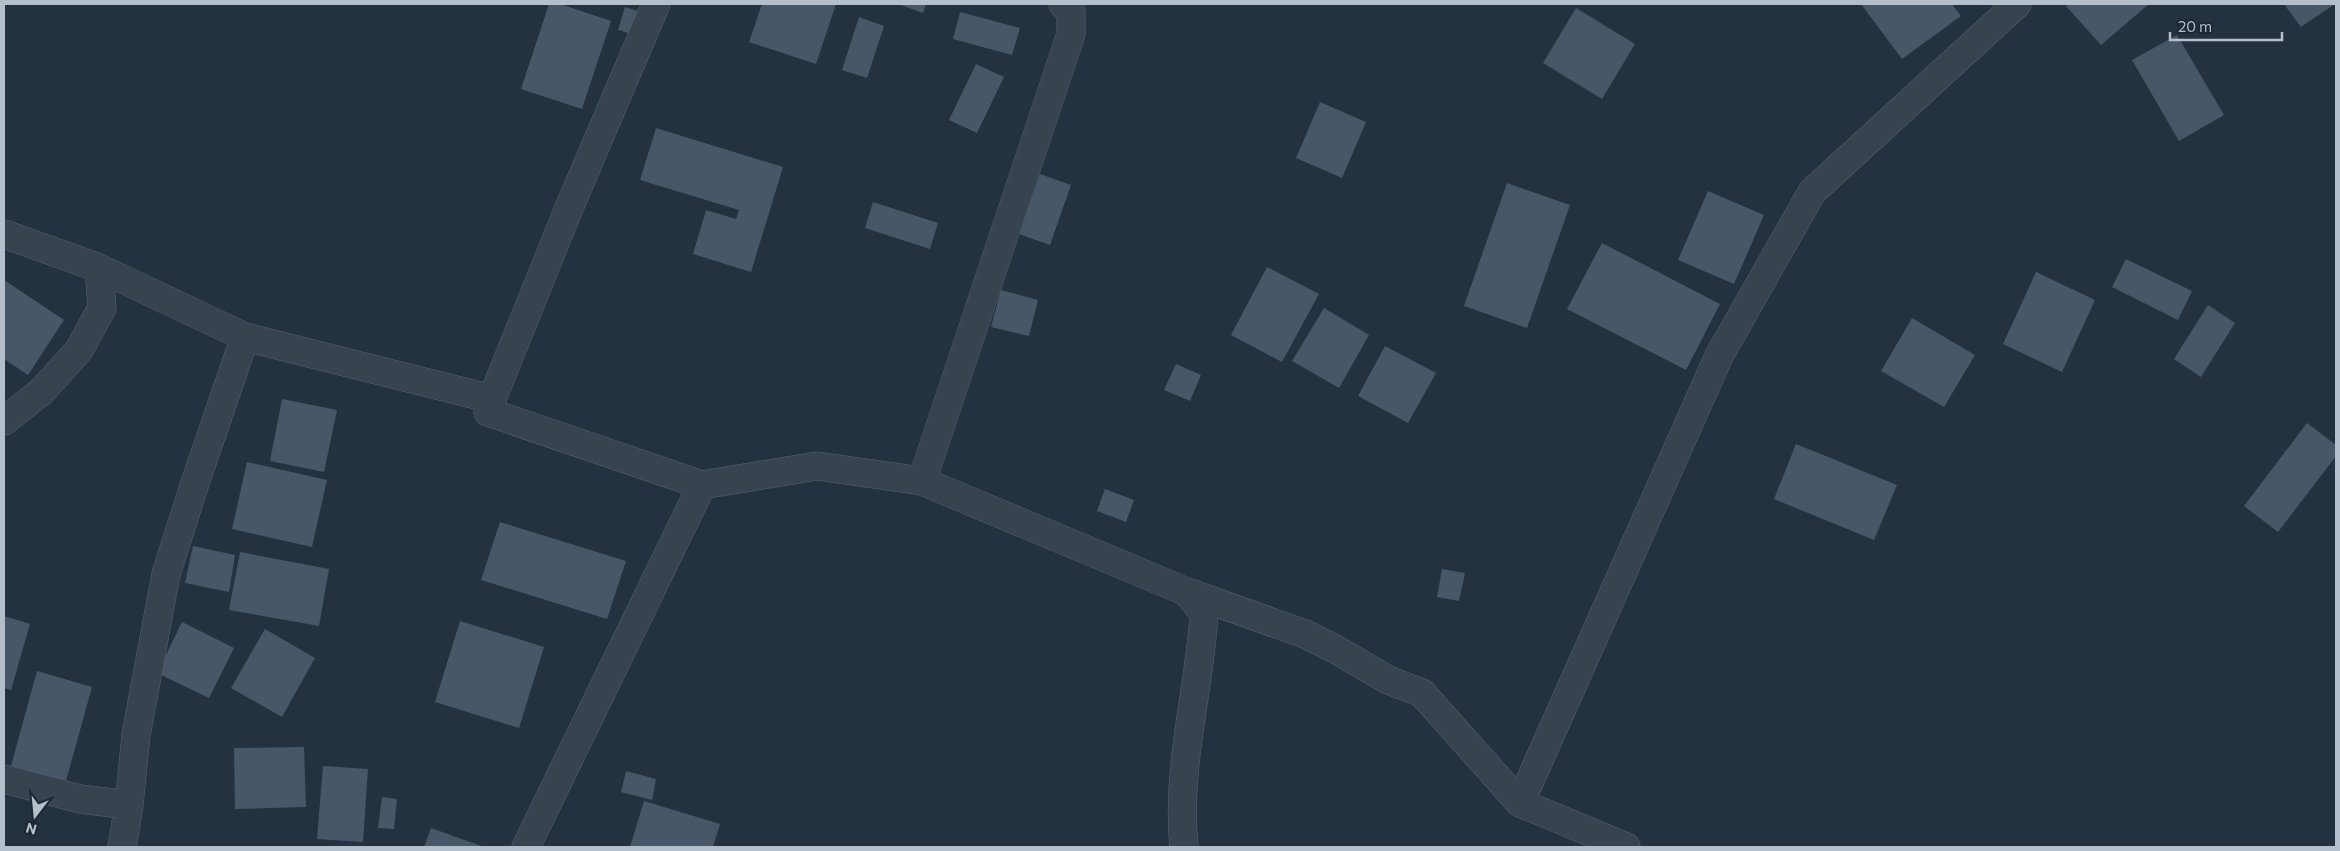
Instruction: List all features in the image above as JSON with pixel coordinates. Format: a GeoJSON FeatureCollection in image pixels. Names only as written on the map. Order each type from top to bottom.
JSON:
{"type":"FeatureCollection","features":[{"type":"Feature","properties":{"kind":"street"},"geometry":{"type":"LineString","coordinates":[[656,4],[569,208],[488,412],[702,485],[817,466],[922,481],[1187,592],[1305,634],[1337,650],[1388,680],[1422,693],[1520,802],[1626,847]]}},
{"type":"Feature","properties":{"kind":"street"},"geometry":{"type":"LineString","coordinates":[[922,481],[1071,34],[1070,12],[1063,4]]}},
{"type":"Feature","properties":{"kind":"street"},"geometry":{"type":"LineString","coordinates":[[1520,802],[1719,356],[1812,192],[2016,4]]}},
{"type":"Feature","properties":{"kind":"street"},"geometry":{"type":"LineString","coordinates":[[4,234],[99,268],[245,337],[492,399]]}},
{"type":"Feature","properties":{"kind":"street"},"geometry":{"type":"LineString","coordinates":[[4,421],[42,391],[79,350],[102,308],[99,268]]}},
{"type":"Feature","properties":{"kind":"street"},"geometry":{"type":"LineString","coordinates":[[122,847],[129,806],[136,736],[166,574],[245,337]]}},
{"type":"Feature","properties":{"kind":"street"},"geometry":{"type":"LineString","coordinates":[[526,847],[702,485]]}},
{"type":"Feature","properties":{"kind":"street"},"geometry":{"type":"LineString","coordinates":[[1184,847],[1182,820],[1184,763],[1202,646],[1204,614],[1187,592]]}},
{"type":"Feature","properties":{"kind":"street"},"geometry":{"type":"LineString","coordinates":[[4,779],[80,799],[129,806]]}},
{"type":"Feature","properties":{"kind":"building"},"geometry":{"type":"Polygon","coordinates":[[[549,4],[560,4],[611,21],[582,109],[521,89],[549,4]]]}},
{"type":"Feature","properties":{"kind":"building"},"geometry":{"type":"Polygon","coordinates":[[[762,4],[836,4],[816,64],[749,42],[762,4]]]}},
{"type":"Feature","properties":{"kind":"building"},"geometry":{"type":"Polygon","coordinates":[[[898,4],[926,4],[923,13],[898,4]]]}},
{"type":"Feature","properties":{"kind":"building"},"geometry":{"type":"Polygon","coordinates":[[[1861,4],[1952,4],[1961,16],[1902,59],[1861,4]]]}},
{"type":"Feature","properties":{"kind":"building"},"geometry":{"type":"Polygon","coordinates":[[[2070,4],[2149,4],[2101,45],[2066,6],[2070,4]]]}},
{"type":"Feature","properties":{"kind":"building"},"geometry":{"type":"Polygon","coordinates":[[[2284,4],[2335,4],[2301,27],[2284,4]]]}},
{"type":"Feature","properties":{"kind":"building"},"geometry":{"type":"Polygon","coordinates":[[[625,7],[641,12],[635,35],[618,30],[625,7]]]}},
{"type":"Feature","properties":{"kind":"building"},"geometry":{"type":"Polygon","coordinates":[[[1576,8],[1635,44],[1602,99],[1543,63],[1576,8]]]}},
{"type":"Feature","properties":{"kind":"building"},"geometry":{"type":"Polygon","coordinates":[[[960,12],[1020,28],[1012,55],[953,39],[960,12]]]}},
{"type":"Feature","properties":{"kind":"building"},"geometry":{"type":"Polygon","coordinates":[[[859,17],[884,26],[867,78],[842,70],[859,17]]]}},
{"type":"Feature","properties":{"kind":"building"},"geometry":{"type":"Polygon","coordinates":[[[2177,35],[2224,115],[2179,141],[2132,60],[2177,35]]]}},
{"type":"Feature","properties":{"kind":"building"},"geometry":{"type":"Polygon","coordinates":[[[976,64],[1004,77],[977,133],[949,120],[976,64]]]}},
{"type":"Feature","properties":{"kind":"building"},"geometry":{"type":"Polygon","coordinates":[[[1320,102],[1366,122],[1342,178],[1296,158],[1320,102]]]}},
{"type":"Feature","properties":{"kind":"building"},"geometry":{"type":"Polygon","coordinates":[[[656,128],[783,167],[751,272],[693,254],[706,210],[736,219],[739,210],[640,180],[656,128]]]}},
{"type":"Feature","properties":{"kind":"building"},"geometry":{"type":"Polygon","coordinates":[[[1040,174],[1071,185],[1050,245],[1019,234],[1040,174]]]}},
{"type":"Feature","properties":{"kind":"building"},"geometry":{"type":"Polygon","coordinates":[[[1507,183],[1570,205],[1527,328],[1464,306],[1507,183]]]}},
{"type":"Feature","properties":{"kind":"building"},"geometry":{"type":"Polygon","coordinates":[[[1708,191],[1764,215],[1734,284],[1678,260],[1708,191]]]}},
{"type":"Feature","properties":{"kind":"building"},"geometry":{"type":"Polygon","coordinates":[[[873,202],[938,223],[930,249],[865,228],[873,202]]]}},
{"type":"Feature","properties":{"kind":"building"},"geometry":{"type":"Polygon","coordinates":[[[1602,243],[1720,304],[1686,370],[1567,309],[1602,243]]]}},
{"type":"Feature","properties":{"kind":"building"},"geometry":{"type":"Polygon","coordinates":[[[2126,259],[2192,291],[2178,320],[2112,287],[2126,259]]]}},
{"type":"Feature","properties":{"kind":"building"},"geometry":{"type":"Polygon","coordinates":[[[1267,267],[1319,294],[1282,362],[1231,335],[1267,267]]]}},
{"type":"Feature","properties":{"kind":"building"},"geometry":{"type":"Polygon","coordinates":[[[2036,272],[2095,300],[2062,372],[2003,344],[2036,272]]]}},
{"type":"Feature","properties":{"kind":"building"},"geometry":{"type":"Polygon","coordinates":[[[4,280],[64,320],[28,375],[4,359],[4,280]]]}},
{"type":"Feature","properties":{"kind":"building"},"geometry":{"type":"Polygon","coordinates":[[[1001,290],[1038,300],[1029,336],[991,327],[1001,290]]]}},
{"type":"Feature","properties":{"kind":"building"},"geometry":{"type":"Polygon","coordinates":[[[2208,305],[2235,323],[2201,377],[2174,359],[2208,305]]]}},
{"type":"Feature","properties":{"kind":"building"},"geometry":{"type":"Polygon","coordinates":[[[1324,308],[1369,335],[1339,388],[1292,361],[1324,308]]]}},
{"type":"Feature","properties":{"kind":"building"},"geometry":{"type":"Polygon","coordinates":[[[1912,318],[1975,355],[1944,407],[1881,371],[1912,318]]]}},
{"type":"Feature","properties":{"kind":"building"},"geometry":{"type":"Polygon","coordinates":[[[1385,346],[1436,373],[1408,423],[1358,396],[1385,346]]]}},
{"type":"Feature","properties":{"kind":"building"},"geometry":{"type":"Polygon","coordinates":[[[1176,364],[1201,375],[1190,401],[1164,390],[1176,364]]]}},
{"type":"Feature","properties":{"kind":"building"},"geometry":{"type":"Polygon","coordinates":[[[282,399],[337,410],[324,472],[270,461],[282,399]]]}},
{"type":"Feature","properties":{"kind":"building"},"geometry":{"type":"Polygon","coordinates":[[[2307,423],[2336,445],[2336,456],[2278,532],[2244,506],[2307,423]]]}},
{"type":"Feature","properties":{"kind":"building"},"geometry":{"type":"Polygon","coordinates":[[[1796,444],[1897,485],[1874,540],[1774,499],[1796,444]]]}},
{"type":"Feature","properties":{"kind":"building"},"geometry":{"type":"Polygon","coordinates":[[[247,462],[327,480],[312,547],[232,529],[247,462]]]}},
{"type":"Feature","properties":{"kind":"building"},"geometry":{"type":"Polygon","coordinates":[[[1105,489],[1134,500],[1126,522],[1097,511],[1105,489]]]}},
{"type":"Feature","properties":{"kind":"building"},"geometry":{"type":"Polygon","coordinates":[[[500,522],[626,561],[607,619],[481,580],[500,522]]]}},
{"type":"Feature","properties":{"kind":"building"},"geometry":{"type":"Polygon","coordinates":[[[193,546],[235,555],[229,592],[185,583],[193,546]]]}},
{"type":"Feature","properties":{"kind":"building"},"geometry":{"type":"Polygon","coordinates":[[[240,552],[329,569],[319,626],[229,610],[240,552]]]}},
{"type":"Feature","properties":{"kind":"building"},"geometry":{"type":"Polygon","coordinates":[[[1442,569],[1465,573],[1459,601],[1437,597],[1442,569]]]}},
{"type":"Feature","properties":{"kind":"building"},"geometry":{"type":"Polygon","coordinates":[[[4,616],[30,624],[11,690],[4,688],[4,616]]]}},
{"type":"Feature","properties":{"kind":"building"},"geometry":{"type":"Polygon","coordinates":[[[460,621],[544,647],[519,728],[435,702],[460,621]]]}},
{"type":"Feature","properties":{"kind":"building"},"geometry":{"type":"Polygon","coordinates":[[[182,622],[234,648],[209,698],[157,673],[182,622]]]}},
{"type":"Feature","properties":{"kind":"building"},"geometry":{"type":"Polygon","coordinates":[[[265,629],[315,658],[282,717],[231,688],[265,629]]]}},
{"type":"Feature","properties":{"kind":"building"},"geometry":{"type":"Polygon","coordinates":[[[37,671],[92,687],[66,781],[11,766],[37,671]]]}},
{"type":"Feature","properties":{"kind":"building"},"geometry":{"type":"Polygon","coordinates":[[[304,747],[306,807],[235,809],[234,748],[304,747]]]}},
{"type":"Feature","properties":{"kind":"building"},"geometry":{"type":"Polygon","coordinates":[[[323,766],[368,769],[363,842],[317,839],[323,766]]]}},
{"type":"Feature","properties":{"kind":"building"},"geometry":{"type":"Polygon","coordinates":[[[626,771],[656,779],[652,800],[621,792],[626,771]]]}},
{"type":"Feature","properties":{"kind":"building"},"geometry":{"type":"Polygon","coordinates":[[[382,797],[397,799],[394,829],[378,828],[382,797]]]}},
{"type":"Feature","properties":{"kind":"building"},"geometry":{"type":"Polygon","coordinates":[[[644,801],[720,824],[713,847],[630,847],[644,801]]]}},
{"type":"Feature","properties":{"kind":"building"},"geometry":{"type":"Polygon","coordinates":[[[431,828],[484,847],[424,847],[431,828]]]}}]}
